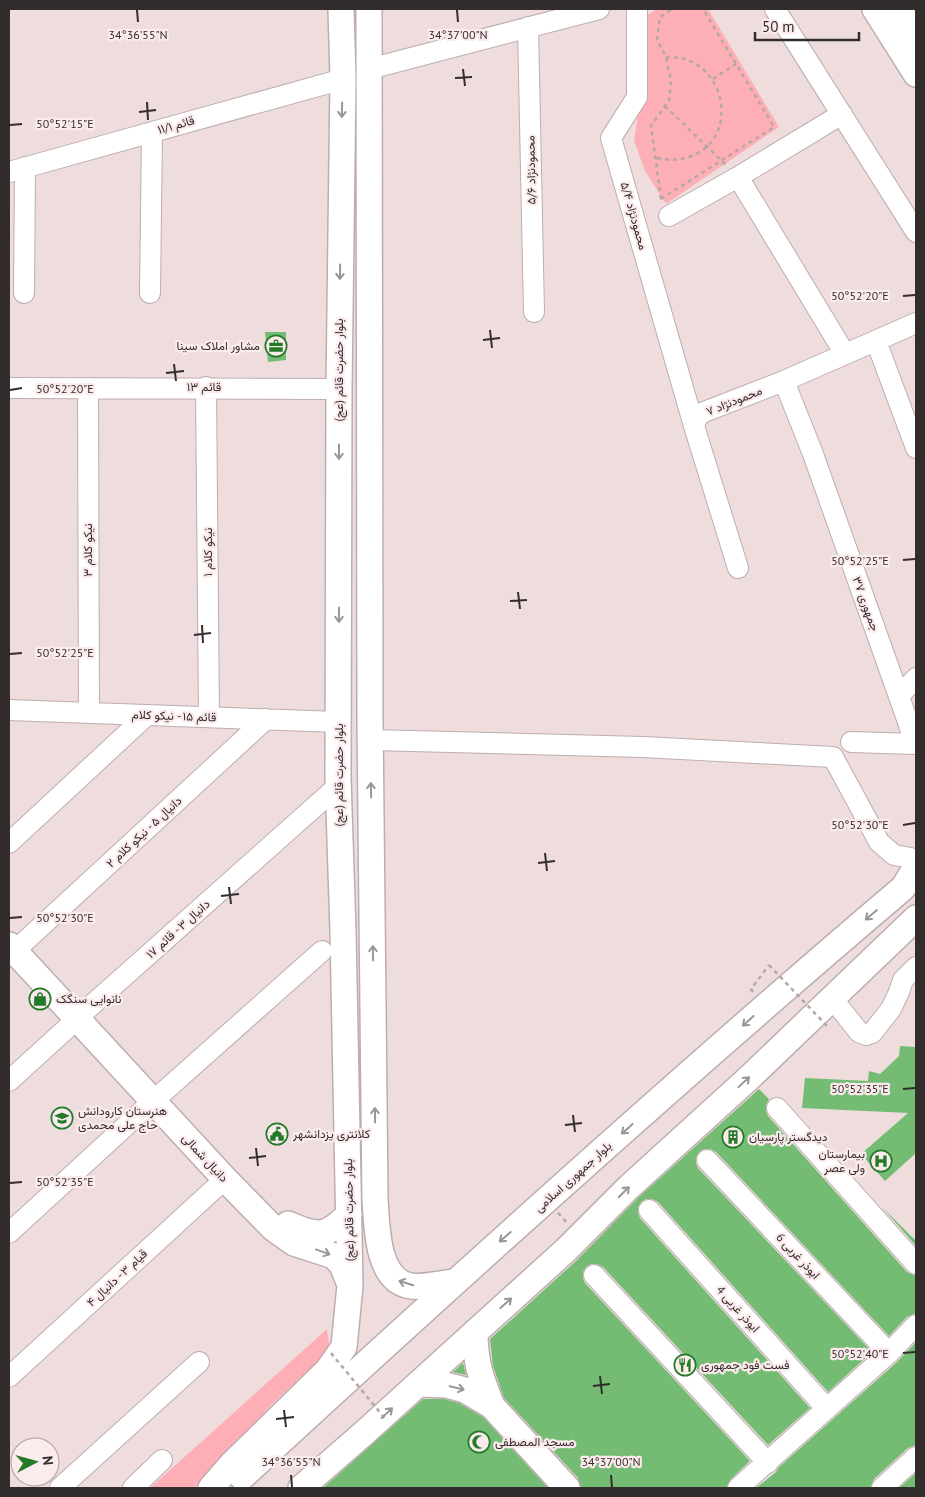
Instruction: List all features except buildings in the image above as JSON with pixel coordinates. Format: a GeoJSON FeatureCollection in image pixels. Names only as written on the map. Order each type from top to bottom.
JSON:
{"type":"FeatureCollection","features":[{"type":"Feature","properties":{"kind":"main road","name":"بلوار حضرت قائم (عج)"},"geometry":{"type":"LineString","coordinates":[[211,1488],[232,1464],[328,1370],[344,1347],[350,1285],[344,940],[338,786],[339,388],[343,79],[341,9]]}},
{"type":"Feature","properties":{"kind":"main road"},"geometry":{"type":"LineString","coordinates":[[369,9],[371,730],[375,1199],[378,1242],[386,1264],[396,1280],[412,1286],[454,1282]]}},
{"type":"Feature","properties":{"kind":"main road"},"geometry":{"type":"LineString","coordinates":[[875,9],[916,74]]}},
{"type":"Feature","properties":{"kind":"main road"},"geometry":{"type":"LineString","coordinates":[[900,9],[916,36]]}},
{"type":"Feature","properties":{"kind":"main road"},"geometry":{"type":"LineString","coordinates":[[343,79],[369,69]]}},
{"type":"Feature","properties":{"kind":"main road"},"geometry":{"type":"LineString","coordinates":[[339,722],[371,730]]}},
{"type":"Feature","properties":{"kind":"main road","name":"بلوار جمهوری اسلامی"},"geometry":{"type":"LineString","coordinates":[[230,1488],[454,1282],[765,1006],[910,882],[916,867]]}},
{"type":"Feature","properties":{"kind":"main road"},"geometry":{"type":"LineString","coordinates":[[301,1488],[357,1440],[580,1236],[629,1187],[743,1083],[916,918]]}},
{"type":"Feature","properties":{"kind":"main road","name":"دانیال شمالی"},"geometry":{"type":"LineString","coordinates":[[13,946],[247,1190],[266,1213],[272,1228],[294,1242],[334,1256],[342,1265],[350,1285]]}},
{"type":"Feature","properties":{"kind":"main road","name":"دانیال شمالی"},"geometry":{"type":"LineString","coordinates":[[157,1098],[224,1179],[266,1213],[308,1232],[324,1233],[336,1228],[349,1214]]}},
{"type":"Feature","properties":{"kind":"main road"},"geometry":{"type":"LineString","coordinates":[[475,1332],[475,1354],[480,1376],[492,1406]]}},
{"type":"Feature","properties":{"kind":"main road"},"geometry":{"type":"LineString","coordinates":[[418,1384],[446,1385],[465,1390],[492,1406],[567,1488]]}},
{"type":"Feature","properties":{"kind":"street"},"geometry":{"type":"LineString","coordinates":[[369,69],[599,9]]}},
{"type":"Feature","properties":{"kind":"street","name":"محمودنژاد ۵/۴"},"geometry":{"type":"LineString","coordinates":[[637,9],[637,97],[611,138],[694,426]]}},
{"type":"Feature","properties":{"kind":"street"},"geometry":{"type":"LineString","coordinates":[[775,9],[916,232]]}},
{"type":"Feature","properties":{"kind":"street","name":"محمودنژاد ۵/۶"},"geometry":{"type":"LineString","coordinates":[[528,27],[534,312]]}},
{"type":"Feature","properties":{"kind":"street","name":"قائم ۱۱/۱"},"geometry":{"type":"LineString","coordinates":[[17,170],[343,79]]}},
{"type":"Feature","properties":{"kind":"street"},"geometry":{"type":"LineString","coordinates":[[665,207],[738,177],[842,114]]}},
{"type":"Feature","properties":{"kind":"street"},"geometry":{"type":"LineString","coordinates":[[150,293],[152,132]]}},
{"type":"Feature","properties":{"kind":"street"},"geometry":{"type":"LineString","coordinates":[[17,170],[24,293]]}},
{"type":"Feature","properties":{"kind":"street"},"geometry":{"type":"LineString","coordinates":[[738,177],[845,354]]}},
{"type":"Feature","properties":{"kind":"street","name":"محمودنژاد ۷"},"geometry":{"type":"LineString","coordinates":[[738,568],[694,426],[698,416],[784,381],[916,323]]}},
{"type":"Feature","properties":{"kind":"street"},"geometry":{"type":"LineString","coordinates":[[876,341],[914,437]]}},
{"type":"Feature","properties":{"kind":"street","name":"جمهوری ۳۷"},"geometry":{"type":"LineString","coordinates":[[784,381],[813,454],[915,744],[850,742]]}},
{"type":"Feature","properties":{"kind":"street","name":"نیکو کلام ۱"},"geometry":{"type":"LineString","coordinates":[[206,387],[208,718]]}},
{"type":"Feature","properties":{"kind":"street","name":"قائم ۱۳"},"geometry":{"type":"LineString","coordinates":[[9,388],[339,388]]}},
{"type":"Feature","properties":{"kind":"street","name":"نیکو کلام ۳"},"geometry":{"type":"LineString","coordinates":[[88,388],[89,713]]}},
{"type":"Feature","properties":{"kind":"street"},"geometry":{"type":"LineString","coordinates":[[899,696],[916,678]]}},
{"type":"Feature","properties":{"kind":"street"},"geometry":{"type":"LineString","coordinates":[[9,727],[17,711]]}},
{"type":"Feature","properties":{"kind":"street","name":"قائم ۱۵ - نیکو کلام"},"geometry":{"type":"LineString","coordinates":[[17,711],[339,722]]}},
{"type":"Feature","properties":{"kind":"street"},"geometry":{"type":"LineString","coordinates":[[9,843],[147,715]]}},
{"type":"Feature","properties":{"kind":"street","name":"دانیال ۵ - نیکو کلام ۲"},"geometry":{"type":"LineString","coordinates":[[13,946],[266,719]]}},
{"type":"Feature","properties":{"kind":"street"},"geometry":{"type":"LineString","coordinates":[[371,730],[833,757],[879,842],[894,855],[911,858],[916,863]]}},
{"type":"Feature","properties":{"kind":"street","name":"دانیال ۳ - قائم ۱۷"},"geometry":{"type":"LineString","coordinates":[[9,1081],[338,786]]}},
{"type":"Feature","properties":{"kind":"street"},"geometry":{"type":"LineString","coordinates":[[9,1233],[157,1098],[322,952]]}},
{"type":"Feature","properties":{"kind":"street"},"geometry":{"type":"LineString","coordinates":[[832,998],[859,1032],[866,1035],[872,1033],[891,1009],[903,980],[916,967]]}},
{"type":"Feature","properties":{"kind":"street"},"geometry":{"type":"LineString","coordinates":[[777,1108],[916,1264]]}},
{"type":"Feature","properties":{"kind":"street","name":"ابوذر غربی 6"},"geometry":{"type":"LineString","coordinates":[[707,1160],[889,1353]]}},
{"type":"Feature","properties":{"kind":"street","name":"قیام ۳ - دانیال ۴"},"geometry":{"type":"LineString","coordinates":[[9,1377],[224,1179]]}},
{"type":"Feature","properties":{"kind":"street","name":"ابوذر غربی 4"},"geometry":{"type":"LineString","coordinates":[[649,1210],[827,1409]]}},
{"type":"Feature","properties":{"kind":"street"},"geometry":{"type":"LineString","coordinates":[[594,1275],[768,1463]]}},
{"type":"Feature","properties":{"kind":"street"},"geometry":{"type":"LineString","coordinates":[[738,1488],[889,1353],[916,1325]]}},
{"type":"Feature","properties":{"kind":"street"},"geometry":{"type":"LineString","coordinates":[[60,1488],[199,1362]]}},
{"type":"Feature","properties":{"kind":"street"},"geometry":{"type":"LineString","coordinates":[[882,1488],[916,1457]]}},
{"type":"Feature","properties":{"kind":"street"},"geometry":{"type":"LineString","coordinates":[[133,1488],[162,1460]]}},
{"type":"Feature","properties":{"kind":"path"},"geometry":{"type":"LineString","coordinates":[[672,9],[660,16],[658,40],[666,57],[672,81],[669,100],[651,126],[665,207],[722,161],[774,127],[703,9]]}},
{"type":"Feature","properties":{"kind":"path"},"geometry":{"type":"LineString","coordinates":[[656,158],[674,160],[692,156],[707,146],[718,131],[722,114],[721,96],[713,79],[700,66],[684,58],[666,57]]}},
{"type":"Feature","properties":{"kind":"path"},"geometry":{"type":"LineString","coordinates":[[713,79],[736,64]]}},
{"type":"Feature","properties":{"kind":"path"},"geometry":{"type":"LineString","coordinates":[[665,106],[738,177]]}},
{"type":"Feature","properties":{"kind":"path"},"geometry":{"type":"LineString","coordinates":[[751,989],[769,965],[827,1026]]}},
{"type":"Feature","properties":{"kind":"path"},"geometry":{"type":"LineString","coordinates":[[547,1201],[580,1236]]}},
{"type":"Feature","properties":{"kind":"path"},"geometry":{"type":"LineString","coordinates":[[331,1353],[386,1421]]}},
{"type":"Feature","properties":{"kind":"shaded area"},"geometry":{"type":"Polygon","coordinates":[[[657,9],[708,9],[779,127],[666,204],[645,171],[634,141],[646,64],[644,17],[657,9]]]}},
{"type":"Feature","properties":{"kind":"shaded area"},"geometry":{"type":"Polygon","coordinates":[[[327,1329],[330,1350],[271,1405],[194,1488],[150,1488],[327,1329]]]}},
{"type":"Feature","properties":{"kind":"place","name":"مشاور املاک سینا"},"geometry":{"type":"Point","coordinates":[276,346]}},
{"type":"Feature","properties":{"kind":"place","name":"نانوایی سنگک"},"geometry":{"type":"Point","coordinates":[40,999]}},
{"type":"Feature","properties":{"kind":"place","name":"هنرستان کارودانش حاج علی محمدی"},"geometry":{"type":"Point","coordinates":[62,1118]}},
{"type":"Feature","properties":{"kind":"place","name":"کلانتری یزدانشهر"},"geometry":{"type":"Point","coordinates":[277,1134]}},
{"type":"Feature","properties":{"kind":"place","name":"دیدگستر پارسیان"},"geometry":{"type":"Point","coordinates":[733,1137]}},
{"type":"Feature","properties":{"kind":"place","name":"بیمارستان ولی عصر"},"geometry":{"type":"Point","coordinates":[881,1161]}},
{"type":"Feature","properties":{"kind":"place","name":"فست فود جمهوری"},"geometry":{"type":"Point","coordinates":[685,1365]}},
{"type":"Feature","properties":{"kind":"place","name":"مسجد المصطفی"},"geometry":{"type":"Point","coordinates":[479,1442]}}]}
